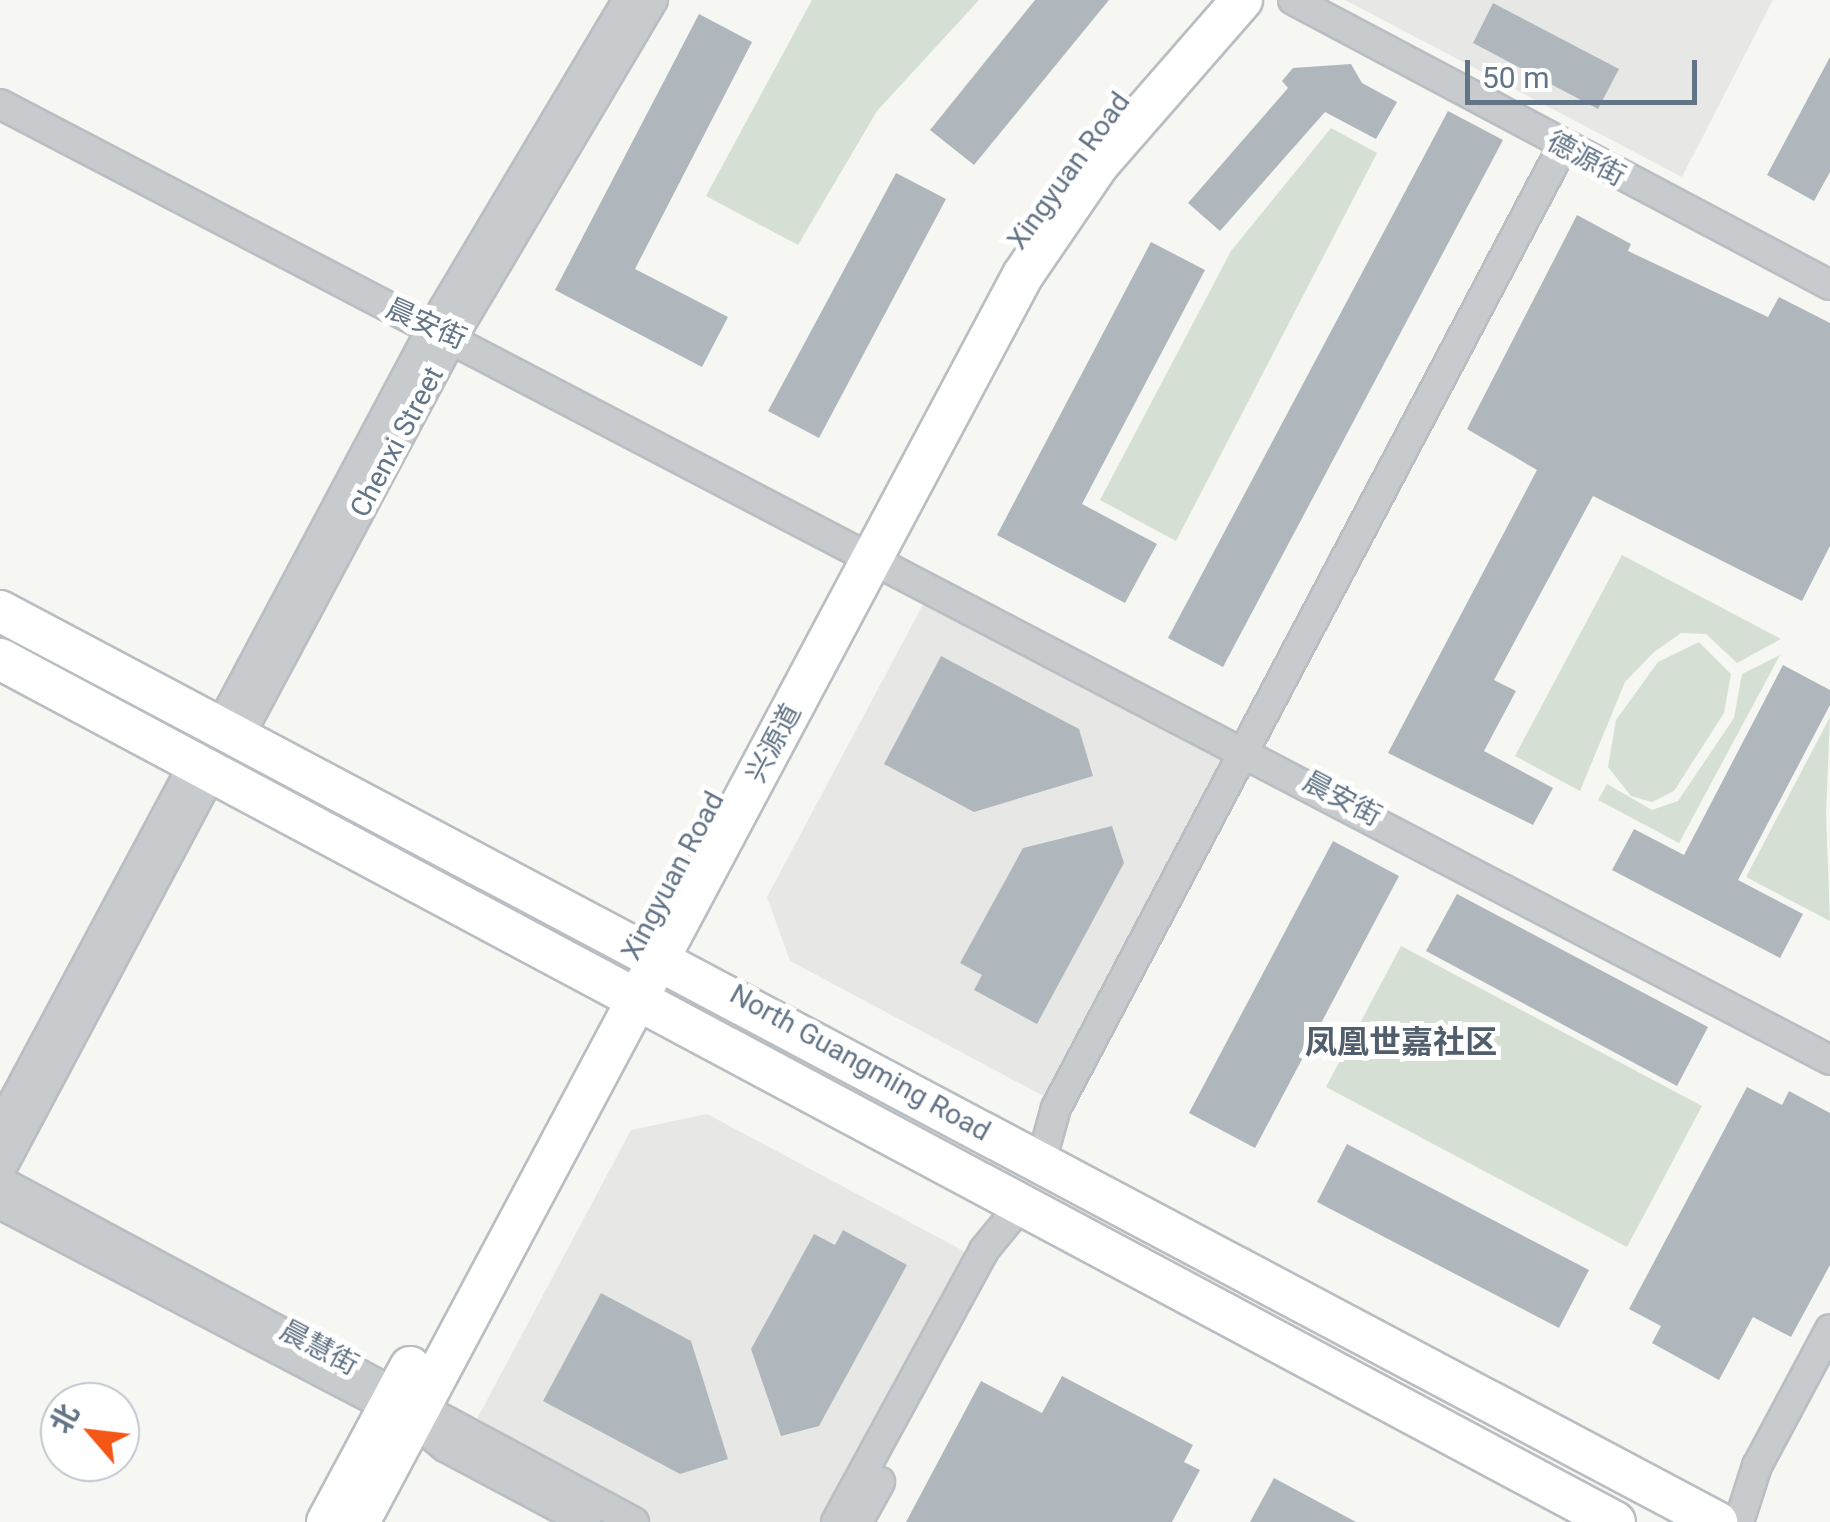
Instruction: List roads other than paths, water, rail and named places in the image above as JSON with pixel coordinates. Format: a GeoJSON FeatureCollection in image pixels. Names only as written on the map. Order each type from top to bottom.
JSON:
{"type":"FeatureCollection","features":[{"type":"Feature","properties":{"kind":"main road","name":"Xingyuan Road"},"geometry":{"type":"LineString","coordinates":[[628,989],[868,550],[991,282],[1065,168],[1210,0]]}},
{"type":"Feature","properties":{"kind":"main road"},"geometry":{"type":"LineString","coordinates":[[868,550],[1023,276],[1098,165],[1242,0]]}},
{"type":"Feature","properties":{"kind":"main road","name":"North Guangming Road"},"geometry":{"type":"LineString","coordinates":[[0,611],[650,948],[1041,1162],[1718,1522]]}},
{"type":"Feature","properties":{"kind":"main road","name":"North Guangming Road"},"geometry":{"type":"LineString","coordinates":[[0,659],[628,989],[1021,1205],[1615,1522]]}},
{"type":"Feature","properties":{"kind":"main road"},"geometry":{"type":"LineString","coordinates":[[327,1522],[406,1405],[628,989]]}},
{"type":"Feature","properties":{"kind":"main road"},"geometry":{"type":"LineString","coordinates":[[359,1522],[406,1405]]}},
{"type":"Feature","properties":{"kind":"street","name":"Chenxi Street"},"geometry":{"type":"LineString","coordinates":[[231,730],[442,333],[628,0]]}},
{"type":"Feature","properties":{"kind":"street","name":"Chenxi Street"},"geometry":{"type":"LineString","coordinates":[[442,333],[653,0]]}},
{"type":"Feature","properties":{"kind":"street","name":"德源街"},"geometry":{"type":"LineString","coordinates":[[1293,0],[1569,150],[1830,285]]}},
{"type":"Feature","properties":{"kind":"street","name":"晨安街"},"geometry":{"type":"LineString","coordinates":[[0,104],[1830,1039]]}},
{"type":"Feature","properties":{"kind":"street"},"geometry":{"type":"LineString","coordinates":[[1041,1162],[1056,1108],[1258,746],[1569,150]]}},
{"type":"Feature","properties":{"kind":"street","name":"晨安街"},"geometry":{"type":"LineString","coordinates":[[1258,746],[1830,1060]]}},
{"type":"Feature","properties":{"kind":"street"},"geometry":{"type":"LineString","coordinates":[[0,1127],[205,765]]}},
{"type":"Feature","properties":{"kind":"street"},"geometry":{"type":"LineString","coordinates":[[0,1171],[205,765]]}},
{"type":"Feature","properties":{"kind":"street","name":"晨慧街"},"geometry":{"type":"LineString","coordinates":[[0,1181],[406,1405],[445,1447],[586,1522]]}},
{"type":"Feature","properties":{"kind":"street","name":"晨慧街"},"geometry":{"type":"LineString","coordinates":[[0,1204],[634,1522]]}},
{"type":"Feature","properties":{"kind":"street"},"geometry":{"type":"LineString","coordinates":[[836,1522],[984,1250],[1021,1205]]}},
{"type":"Feature","properties":{"kind":"street"},"geometry":{"type":"LineString","coordinates":[[858,1522],[1021,1205]]}},
{"type":"Feature","properties":{"kind":"street"},"geometry":{"type":"LineString","coordinates":[[1740,1522],[1757,1466],[1830,1329]]}},
{"type":"Feature","properties":{"kind":"street"},"geometry":{"type":"LineString","coordinates":[[1740,1522],[1830,1362]]}},
{"type":"Feature","properties":{"kind":"district","name":"凤凰世嘉社区"},"geometry":{"type":"Point","coordinates":[1401,1042]}}]}
